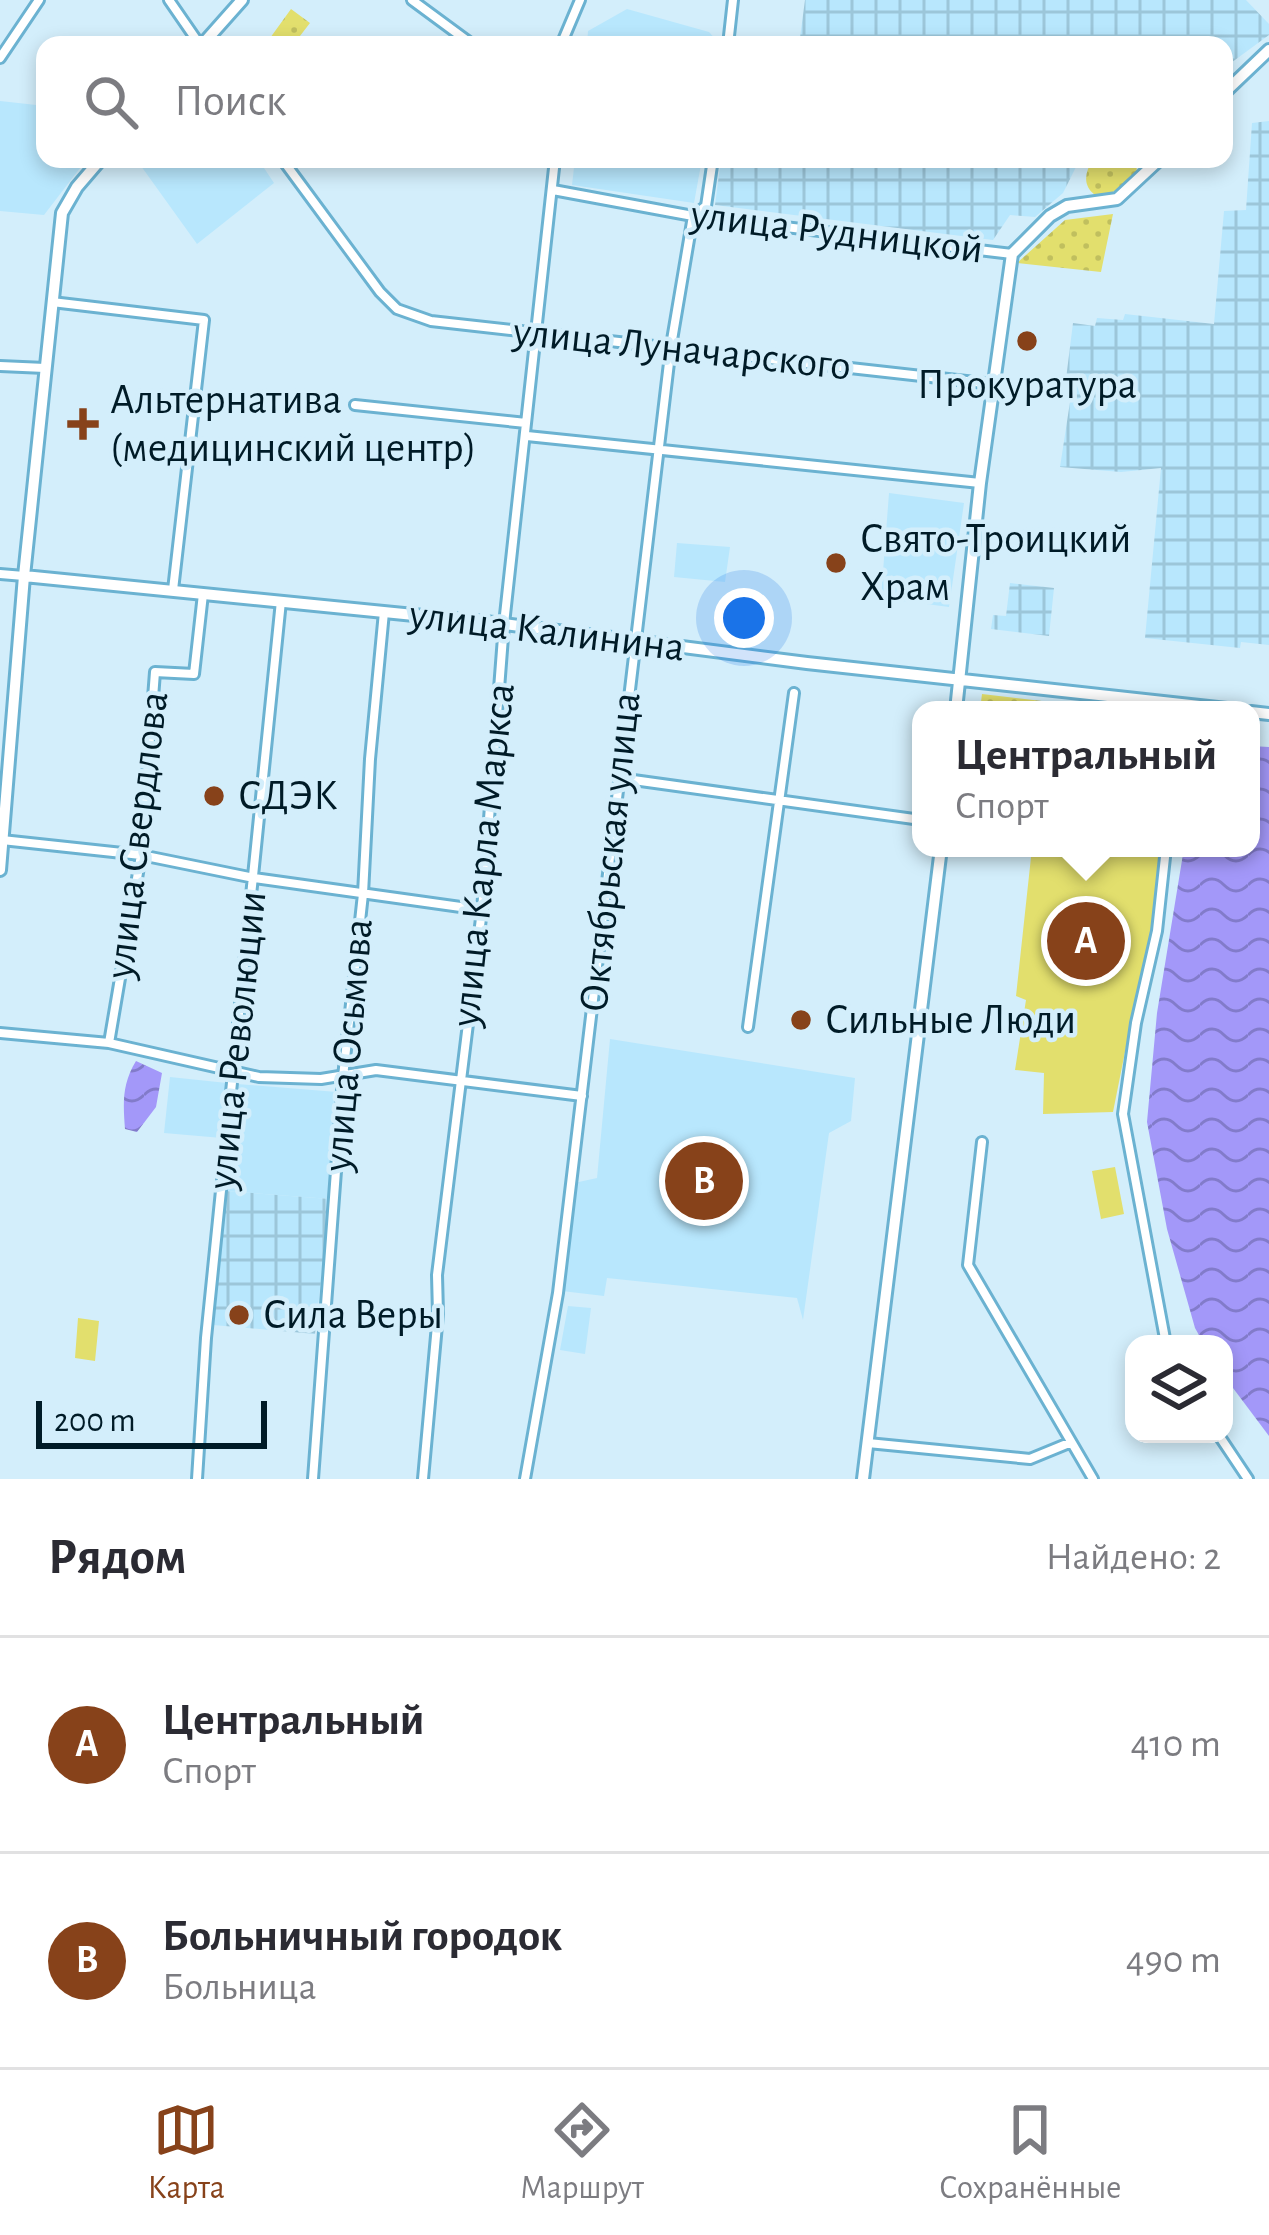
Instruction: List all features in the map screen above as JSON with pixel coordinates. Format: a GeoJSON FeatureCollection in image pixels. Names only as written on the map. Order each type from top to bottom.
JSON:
{"type":"FeatureCollection","features":[{"type":"Feature","properties":{"kind":"main road"},"geometry":{"type":"LineString","coordinates":[[209,36],[242,0]]}},
{"type":"Feature","properties":{"kind":"main road"},"geometry":{"type":"LineString","coordinates":[[1233,84],[1269,50]]}},
{"type":"Feature","properties":{"kind":"main road"},"geometry":{"type":"LineString","coordinates":[[0,870],[24,576],[62,213],[93,168]]}},
{"type":"Feature","properties":{"kind":"main road","name":"улица Рудницкой"},"geometry":{"type":"LineString","coordinates":[[1012,254],[1050,216],[1067,206],[1117,199],[1150,168]]}},
{"type":"Feature","properties":{"kind":"main road"},"geometry":{"type":"LineString","coordinates":[[957,701],[980,483],[1012,254]]}},
{"type":"Feature","properties":{"kind":"main road","name":"улица Калинина"},"geometry":{"type":"LineString","coordinates":[[24,576],[504,624],[1146,701]]}},
{"type":"Feature","properties":{"kind":"main road"},"geometry":{"type":"LineString","coordinates":[[863,1479],[940,857]]}},
{"type":"Feature","properties":{"kind":"street"},"geometry":{"type":"LineString","coordinates":[[0,58],[39,0]]}},
{"type":"Feature","properties":{"kind":"street"},"geometry":{"type":"LineString","coordinates":[[170,0],[195,36]]}},
{"type":"Feature","properties":{"kind":"street"},"geometry":{"type":"LineString","coordinates":[[412,0],[461,36]]}},
{"type":"Feature","properties":{"kind":"street"},"geometry":{"type":"LineString","coordinates":[[565,36],[580,0]]}},
{"type":"Feature","properties":{"kind":"street"},"geometry":{"type":"LineString","coordinates":[[729,36],[733,0]]}},
{"type":"Feature","properties":{"kind":"street","name":"улица Луначарского"},"geometry":{"type":"LineString","coordinates":[[289,168],[380,292],[397,309],[431,321],[993,384]]}},
{"type":"Feature","properties":{"kind":"street","name":"улица Карла Маркса"},"geometry":{"type":"LineString","coordinates":[[423,1479],[438,1314],[437,1275],[482,910],[504,624],[554,168]]}},
{"type":"Feature","properties":{"kind":"street","name":"Октябрьская улица"},"geometry":{"type":"LineString","coordinates":[[525,1479],[558,1293],[671,346],[693,216],[706,206],[711,168]]}},
{"type":"Feature","properties":{"kind":"street","name":"улица Рудницкой"},"geometry":{"type":"LineString","coordinates":[[553,190],[693,216],[1012,254]]}},
{"type":"Feature","properties":{"kind":"street"},"geometry":{"type":"LineString","coordinates":[[52,302],[204,320],[173,591]]}},
{"type":"Feature","properties":{"kind":"street"},"geometry":{"type":"LineString","coordinates":[[0,366],[45,368]]}},
{"type":"Feature","properties":{"kind":"street"},"geometry":{"type":"LineString","coordinates":[[355,405],[526,423]]}},
{"type":"Feature","properties":{"kind":"street"},"geometry":{"type":"LineString","coordinates":[[527,436],[980,483]]}},
{"type":"Feature","properties":{"kind":"street","name":"улица Калинина"},"geometry":{"type":"LineString","coordinates":[[0,574],[24,576]]}},
{"type":"Feature","properties":{"kind":"street","name":"улица Свердлова"},"geometry":{"type":"LineString","coordinates":[[110,1043],[141,855],[155,672],[194,674],[202,594]]}},
{"type":"Feature","properties":{"kind":"street","name":"улица Революции"},"geometry":{"type":"LineString","coordinates":[[197,1479],[206,1337],[281,602]]}},
{"type":"Feature","properties":{"kind":"street","name":"улица Осьмова"},"geometry":{"type":"LineString","coordinates":[[313,1479],[384,612]]}},
{"type":"Feature","properties":{"kind":"street"},"geometry":{"type":"LineString","coordinates":[[748,1027],[794,693]]}},
{"type":"Feature","properties":{"kind":"street"},"geometry":{"type":"LineString","coordinates":[[619,778],[912,819]]}},
{"type":"Feature","properties":{"kind":"street"},"geometry":{"type":"LineString","coordinates":[[1,840],[141,855],[254,878],[482,910]]}},
{"type":"Feature","properties":{"kind":"street"},"geometry":{"type":"LineString","coordinates":[[1164,1335],[1123,1114],[1136,1023],[1157,932],[1165,857]]}},
{"type":"Feature","properties":{"kind":"street"},"geometry":{"type":"LineString","coordinates":[[0,1033],[110,1043],[233,1074],[286,1079],[343,1077],[376,1070],[582,1096]]}},
{"type":"Feature","properties":{"kind":"street"},"geometry":{"type":"LineString","coordinates":[[982,1142],[968,1265],[1093,1479]]}},
{"type":"Feature","properties":{"kind":"street"},"geometry":{"type":"LineString","coordinates":[[868,1443],[1030,1459],[1069,1443]]}},
{"type":"Feature","properties":{"kind":"street"},"geometry":{"type":"LineString","coordinates":[[1224,1443],[1248,1479]]}},
{"type":"Feature","properties":{"kind":"shaded area"},"geometry":{"type":"Polygon","coordinates":[[[805,0],[1246,0],[1269,24],[1269,35],[1233,61],[1233,36],[800,36],[805,0]]]}},
{"type":"Feature","properties":{"kind":"shaded area"},"geometry":{"type":"Polygon","coordinates":[[[291,9],[310,23],[300,36],[272,36],[291,9]]]}},
{"type":"Feature","properties":{"kind":"shaded area"},"geometry":{"type":"Polygon","coordinates":[[[627,9],[713,36],[588,36],[588,31],[627,9]]]}},
{"type":"Feature","properties":{"kind":"shaded area"},"geometry":{"type":"Polygon","coordinates":[[[0,101],[36,105],[36,168],[80,168],[44,215],[0,211],[0,101]]]}},
{"type":"Feature","properties":{"kind":"shaded area"},"geometry":{"type":"Polygon","coordinates":[[[1269,121],[1269,645],[1241,642],[1240,648],[1145,638],[1161,468],[1121,472],[1060,467],[1072,389],[1065,387],[1073,323],[1095,326],[1097,318],[1123,320],[1125,314],[1214,324],[1224,211],[1246,210],[1252,123],[1269,121]]]}},
{"type":"Feature","properties":{"kind":"shaded area"},"geometry":{"type":"Polygon","coordinates":[[[142,168],[264,168],[274,183],[197,244],[142,168]]]}},
{"type":"Feature","properties":{"kind":"shaded area"},"geometry":{"type":"Polygon","coordinates":[[[574,168],[700,168],[694,203],[572,185],[574,168]]]}},
{"type":"Feature","properties":{"kind":"shaded area"},"geometry":{"type":"Polygon","coordinates":[[[720,168],[1076,168],[1063,193],[1035,217],[1010,215],[993,240],[715,205],[720,168]]]}},
{"type":"Feature","properties":{"kind":"shaded area"},"geometry":{"type":"Polygon","coordinates":[[[1137,168],[1137,176],[1110,194],[1095,195],[1088,187],[1088,169],[1137,168]]]}},
{"type":"Feature","properties":{"kind":"shaded area"},"geometry":{"type":"Polygon","coordinates":[[[1113,214],[1101,272],[1017,263],[1065,220],[1113,214]]]}},
{"type":"Feature","properties":{"kind":"shaded area"},"geometry":{"type":"Polygon","coordinates":[[[889,493],[964,503],[949,607],[881,598],[889,493]]]}},
{"type":"Feature","properties":{"kind":"shaded area"},"geometry":{"type":"Polygon","coordinates":[[[677,543],[730,547],[725,582],[674,577],[677,543]]]}},
{"type":"Feature","properties":{"kind":"shaded area"},"geometry":{"type":"Polygon","coordinates":[[[1010,583],[1054,588],[1049,636],[991,629],[993,615],[1006,616],[1010,583]]]}},
{"type":"Feature","properties":{"kind":"shaded area"},"geometry":{"type":"Polygon","coordinates":[[[982,694],[1042,701],[981,701],[982,694]]]}},
{"type":"Feature","properties":{"kind":"shaded area"},"geometry":{"type":"Polygon","coordinates":[[[1031,857],[1160,857],[1146,971],[1113,1112],[1043,1114],[1044,1073],[1015,1070],[1026,1000],[1016,996],[1031,857]]]}},
{"type":"Feature","properties":{"kind":"shaded area"},"geometry":{"type":"Polygon","coordinates":[[[610,1039],[855,1078],[851,1121],[829,1133],[803,1320],[797,1298],[607,1278],[604,1296],[562,1291],[574,1183],[597,1178],[610,1039]]]}},
{"type":"Feature","properties":{"kind":"shaded area"},"geometry":{"type":"Polygon","coordinates":[[[170,1077],[227,1083],[222,1138],[164,1133],[170,1077]]]}},
{"type":"Feature","properties":{"kind":"shaded area"},"geometry":{"type":"Polygon","coordinates":[[[237,1084],[337,1092],[330,1199],[225,1191],[237,1084]]]}},
{"type":"Feature","properties":{"kind":"shaded area"},"geometry":{"type":"Polygon","coordinates":[[[1115,1167],[1124,1214],[1101,1219],[1092,1171],[1115,1167]]]}},
{"type":"Feature","properties":{"kind":"shaded area"},"geometry":{"type":"Polygon","coordinates":[[[225,1191],[330,1199],[315,1334],[213,1325],[225,1191]]]}},
{"type":"Feature","properties":{"kind":"shaded area"},"geometry":{"type":"Polygon","coordinates":[[[568,1306],[591,1308],[585,1354],[560,1350],[568,1306]]]}},
{"type":"Feature","properties":{"kind":"shaded area"},"geometry":{"type":"Polygon","coordinates":[[[78,1318],[99,1321],[95,1361],[75,1358],[78,1318]]]}},
{"type":"Feature","properties":{"kind":"water"},"geometry":{"type":"Polygon","coordinates":[[[1260,746],[1269,747],[1269,1436],[1233,1388],[1233,1335],[1199,1335],[1195,1328],[1167,1229],[1147,1122],[1157,1013],[1183,857],[1260,857],[1260,746]]]}},
{"type":"Feature","properties":{"kind":"water"},"geometry":{"type":"Polygon","coordinates":[[[136,1061],[162,1073],[156,1107],[137,1132],[125,1129],[124,1111],[126,1086],[136,1061]]]}},
{"type":"Feature","properties":{"kind":"place","name":"Прокуратура"},"geometry":{"type":"Point","coordinates":[1027,341]}},
{"type":"Feature","properties":{"kind":"place","name":"Альтернатива (медицинский центр)"},"geometry":{"type":"Point","coordinates":[83,424]}},
{"type":"Feature","properties":{"kind":"place","name":"Свято-Троицкий Храм"},"geometry":{"type":"Point","coordinates":[836,563]}},
{"type":"Feature","properties":{"kind":"place","name":"СДЭК"},"geometry":{"type":"Point","coordinates":[214,796]}},
{"type":"Feature","properties":{"kind":"place","name":"Центральный"},"geometry":{"type":"Point","coordinates":[1086,941]}},
{"type":"Feature","properties":{"kind":"place","name":"Сильные Люди"},"geometry":{"type":"Point","coordinates":[801,1020]}},
{"type":"Feature","properties":{"kind":"place","name":"Больничный городок"},"geometry":{"type":"Point","coordinates":[704,1181]}},
{"type":"Feature","properties":{"kind":"place","name":"Сила Веры"},"geometry":{"type":"Point","coordinates":[239,1315]}}]}
